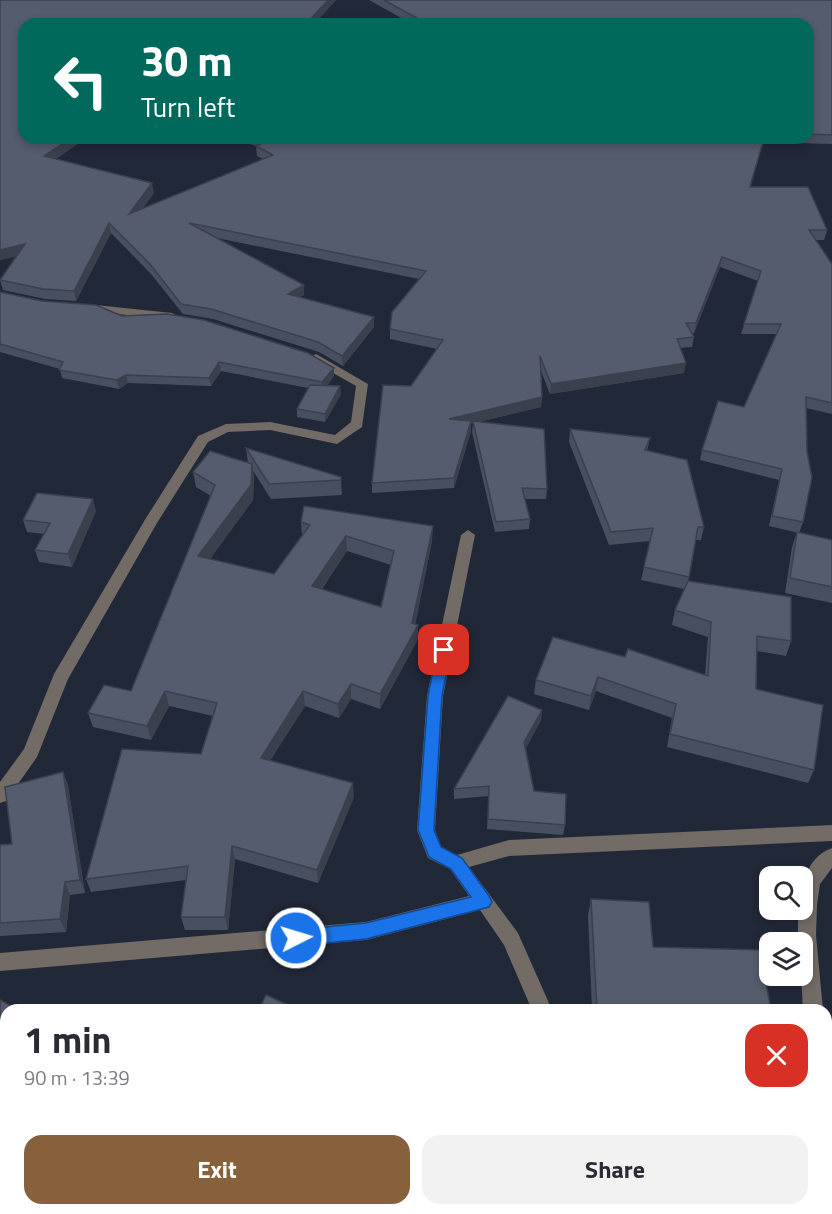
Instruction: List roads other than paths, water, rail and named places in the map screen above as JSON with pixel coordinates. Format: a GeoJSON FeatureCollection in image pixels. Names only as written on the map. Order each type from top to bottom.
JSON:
{"type":"FeatureCollection","features":[{"type":"Feature","properties":{"kind":"street"},"geometry":{"type":"LineString","coordinates":[[67,306],[122,310],[186,320]]}},
{"type":"Feature","properties":{"kind":"street"},"geometry":{"type":"LineString","coordinates":[[0,796],[31,752],[60,678],[203,439],[226,428],[270,426],[337,441],[357,424],[362,384],[305,354]]}},
{"type":"Feature","properties":{"kind":"street"},"geometry":{"type":"LineString","coordinates":[[468,535],[435,696],[426,830],[434,852],[456,863],[511,939],[539,1004]]}},
{"type":"Feature","properties":{"kind":"street"},"geometry":{"type":"LineString","coordinates":[[456,863],[509,849],[832,832]]}},
{"type":"Feature","properties":{"kind":"street"},"geometry":{"type":"LineString","coordinates":[[813,1004],[808,924],[809,888],[824,863],[832,856]]}},
{"type":"Feature","properties":{"kind":"street"},"geometry":{"type":"LineString","coordinates":[[0,962],[366,931],[483,902]]}}]}
